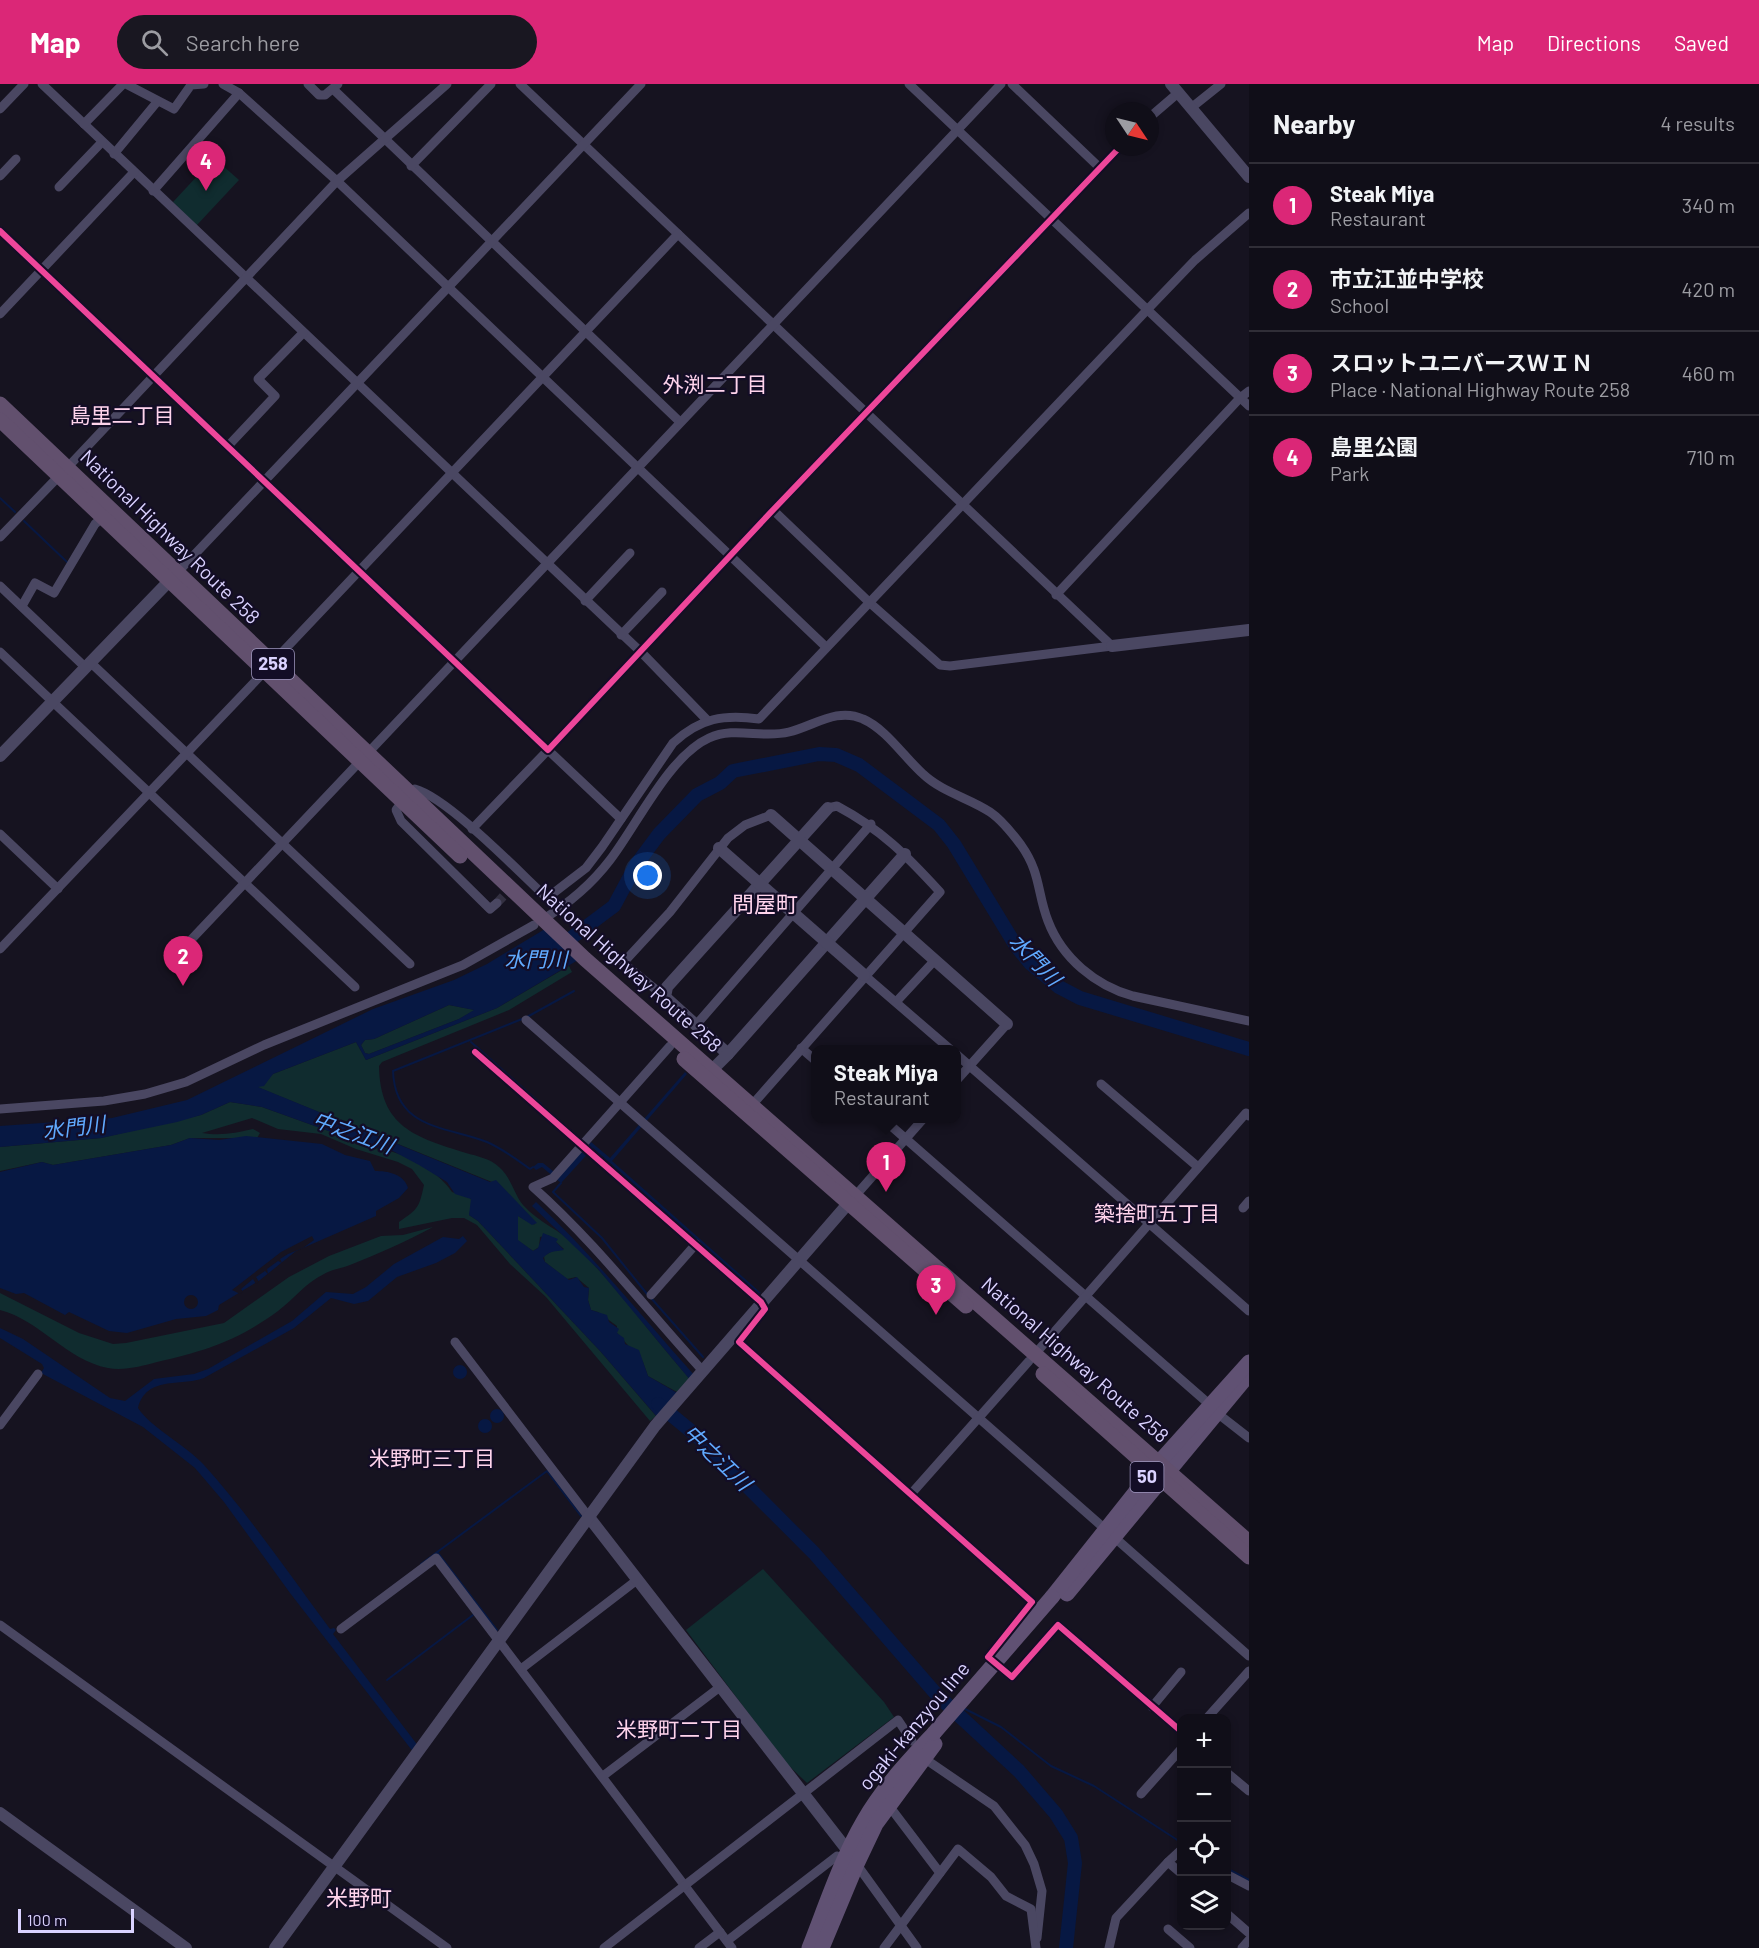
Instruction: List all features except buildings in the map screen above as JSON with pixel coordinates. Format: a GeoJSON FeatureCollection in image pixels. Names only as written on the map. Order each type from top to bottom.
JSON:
{"type":"FeatureCollection","features":[{"type":"Feature","properties":{"kind":"highway","name":"National Highway Route 258"},"geometry":{"type":"LineString","coordinates":[[0,404],[103,517],[173,577]]}},
{"type":"Feature","properties":{"kind":"highway","name":"National Highway Route 258"},"geometry":{"type":"LineString","coordinates":[[0,420],[63,472],[540,924],[1160,1471],[1249,1557]]}},
{"type":"Feature","properties":{"kind":"highway","name":"National Highway Route 258"},"geometry":{"type":"LineString","coordinates":[[582,962],[670,1046],[752,1105],[852,1200]]}},
{"type":"Feature","properties":{"kind":"highway","name":"National Highway Route 258"},"geometry":{"type":"LineString","coordinates":[[1160,1471],[1249,1542]]}},
{"type":"Feature","properties":{"kind":"main road","name":"ogaki-kanzyou line"},"geometry":{"type":"LineString","coordinates":[[809,1948],[842,1853],[900,1768],[937,1735],[1056,1601],[1249,1362]]}},
{"type":"Feature","properties":{"kind":"main road","name":"ogaki-kanzyou line"},"geometry":{"type":"LineString","coordinates":[[1213,1409],[1249,1375]]}},
{"type":"Feature","properties":{"kind":"main road","name":"ogaki-kanzyou line"},"geometry":{"type":"LineString","coordinates":[[822,1948],[856,1864],[876,1824],[937,1735]]}},
{"type":"Feature","properties":{"kind":"street"},"geometry":{"type":"LineString","coordinates":[[0,110],[24,84]]}},
{"type":"Feature","properties":{"kind":"street"},"geometry":{"type":"LineString","coordinates":[[42,84],[642,653],[707,720]]}},
{"type":"Feature","properties":{"kind":"street"},"geometry":{"type":"LineString","coordinates":[[84,124],[124,84],[174,109],[191,85],[204,84]]}},
{"type":"Feature","properties":{"kind":"street"},"geometry":{"type":"LineString","coordinates":[[223,84],[239,93],[338,181],[826,647]]}},
{"type":"Feature","properties":{"kind":"street"},"geometry":{"type":"LineString","coordinates":[[308,84],[319,95],[325,95],[336,86],[383,140],[680,422]]}},
{"type":"Feature","properties":{"kind":"street"},"geometry":{"type":"LineString","coordinates":[[0,537],[338,181],[447,84]]}},
{"type":"Feature","properties":{"kind":"street"},"geometry":{"type":"LineString","coordinates":[[411,166],[491,84]]}},
{"type":"Feature","properties":{"kind":"street"},"geometry":{"type":"LineString","coordinates":[[520,84],[1112,646]]}},
{"type":"Feature","properties":{"kind":"street"},"geometry":{"type":"LineString","coordinates":[[0,756],[173,577],[640,84]]}},
{"type":"Feature","properties":{"kind":"street"},"geometry":{"type":"LineString","coordinates":[[909,84],[1249,405]]}},
{"type":"Feature","properties":{"kind":"street"},"geometry":{"type":"LineString","coordinates":[[192,947],[188,943],[1001,84]]}},
{"type":"Feature","properties":{"kind":"street"},"geometry":{"type":"LineString","coordinates":[[1011,84],[1100,168]]}},
{"type":"Feature","properties":{"kind":"street"},"geometry":{"type":"LineString","coordinates":[[1191,108],[1221,84]]}},
{"type":"Feature","properties":{"kind":"street"},"geometry":{"type":"LineString","coordinates":[[1159,107],[1175,88],[1249,177]]}},
{"type":"Feature","properties":{"kind":"street"},"geometry":{"type":"LineString","coordinates":[[153,190],[239,93]]}},
{"type":"Feature","properties":{"kind":"street"},"geometry":{"type":"LineString","coordinates":[[114,153],[157,102]]}},
{"type":"Feature","properties":{"kind":"street"},"geometry":{"type":"LineString","coordinates":[[59,187],[102,142]]}},
{"type":"Feature","properties":{"kind":"street"},"geometry":{"type":"LineString","coordinates":[[472,829],[642,653],[773,510],[1111,156]]}},
{"type":"Feature","properties":{"kind":"street"},"geometry":{"type":"LineString","coordinates":[[0,176],[16,159]]}},
{"type":"Feature","properties":{"kind":"street"},"geometry":{"type":"LineString","coordinates":[[0,314],[134,172]]}},
{"type":"Feature","properties":{"kind":"street"},"geometry":{"type":"LineString","coordinates":[[497,903],[490,909],[401,820],[396,810],[415,789],[425,792],[472,829],[547,898],[586,868],[674,743],[687,730],[707,720],[735,716],[759,720],[1147,310],[1196,260],[1249,213]]}},
{"type":"Feature","properties":{"kind":"street"},"geometry":{"type":"LineString","coordinates":[[0,231],[621,819]]}},
{"type":"Feature","properties":{"kind":"street"},"geometry":{"type":"LineString","coordinates":[[0,949],[678,234]]}},
{"type":"Feature","properties":{"kind":"street"},"geometry":{"type":"LineString","coordinates":[[228,446],[275,396],[258,379],[303,333]]}},
{"type":"Feature","properties":{"kind":"street"},"geometry":{"type":"LineString","coordinates":[[1056,595],[1249,391]]}},
{"type":"Feature","properties":{"kind":"street"},"geometry":{"type":"LineString","coordinates":[[773,510],[870,603],[940,665],[950,666],[1249,630]]}},
{"type":"Feature","properties":{"kind":"street"},"geometry":{"type":"LineString","coordinates":[[22,606],[35,583],[54,593],[95,524],[103,517]]}},
{"type":"Feature","properties":{"kind":"street"},"geometry":{"type":"LineString","coordinates":[[585,601],[630,554]]}},
{"type":"Feature","properties":{"kind":"street"},"geometry":{"type":"LineString","coordinates":[[0,586],[186,754],[410,964]]}},
{"type":"Feature","properties":{"kind":"street"},"geometry":{"type":"LineString","coordinates":[[621,635],[662,592]]}},
{"type":"Feature","properties":{"kind":"street"},"geometry":{"type":"LineString","coordinates":[[0,652],[355,987]]}},
{"type":"Feature","properties":{"kind":"street"},"geometry":{"type":"LineString","coordinates":[[0,1109],[104,1101],[146,1094],[186,1082],[264,1045],[463,965],[540,924],[582,892],[609,862],[677,763],[692,747],[710,737],[729,732],[774,735],[790,732],[838,714],[863,719],[877,728],[925,776],[1001,821],[1034,865],[1047,920],[1059,943],[1072,960],[1097,981],[1117,992],[1249,1021]]}},
{"type":"Feature","properties":{"kind":"street"},"geometry":{"type":"LineString","coordinates":[[665,997],[668,987],[828,808],[837,806],[871,824],[905,854],[940,892],[864,975],[752,1105]]}},
{"type":"Feature","properties":{"kind":"street"},"geometry":{"type":"LineString","coordinates":[[728,1054],[665,997],[623,963],[670,912],[718,848],[745,825],[771,815],[1007,1024],[961,1076]]}},
{"type":"Feature","properties":{"kind":"street"},"geometry":{"type":"LineString","coordinates":[[696,1025],[871,824]]}},
{"type":"Feature","properties":{"kind":"street"},"geometry":{"type":"LineString","coordinates":[[0,834],[58,889]]}},
{"type":"Feature","properties":{"kind":"street"},"geometry":{"type":"LineString","coordinates":[[718,848],[945,1045]]}},
{"type":"Feature","properties":{"kind":"street"},"geometry":{"type":"LineString","coordinates":[[708,1074],[905,854]]}},
{"type":"Feature","properties":{"kind":"street"},"geometry":{"type":"LineString","coordinates":[[515,884],[523,876]]}},
{"type":"Feature","properties":{"kind":"street"},"geometry":{"type":"LineString","coordinates":[[896,1002],[935,960]]}},
{"type":"Feature","properties":{"kind":"street"},"geometry":{"type":"LineString","coordinates":[[526,1020],[1249,1656]]}},
{"type":"Feature","properties":{"kind":"street"},"geometry":{"type":"LineString","coordinates":[[670,1046],[619,1102],[586,1148],[556,1175],[533,1187],[587,1238],[701,1371]]}},
{"type":"Feature","properties":{"kind":"street"},"geometry":{"type":"LineString","coordinates":[[801,1048],[811,1057]]}},
{"type":"Feature","properties":{"kind":"street"},"geometry":{"type":"LineString","coordinates":[[475,1052],[761,1302],[765,1309],[739,1342],[1032,1602],[988,1657],[1012,1677],[1058,1625],[1177,1728]]}},
{"type":"Feature","properties":{"kind":"street"},"geometry":{"type":"LineString","coordinates":[[961,1058],[1249,1311]]}},
{"type":"Feature","properties":{"kind":"street"},"geometry":{"type":"LineString","coordinates":[[1101,1084],[1198,1167]]}},
{"type":"Feature","properties":{"kind":"street"},"geometry":{"type":"LineString","coordinates":[[911,1494],[1246,1113],[1249,1116]]}},
{"type":"Feature","properties":{"kind":"street"},"geometry":{"type":"LineString","coordinates":[[887,1123],[1249,1438]]}},
{"type":"Feature","properties":{"kind":"street"},"geometry":{"type":"LineString","coordinates":[[276,1948],[655,1426],[761,1302],[920,1123]]}},
{"type":"Feature","properties":{"kind":"street"},"geometry":{"type":"LineString","coordinates":[[651,1295],[696,1244]]}},
{"type":"Feature","properties":{"kind":"street"},"geometry":{"type":"LineString","coordinates":[[454,1342],[803,1795],[842,1853],[856,1864],[917,1948]]}},
{"type":"Feature","properties":{"kind":"street"},"geometry":{"type":"LineString","coordinates":[[0,1425],[38,1374]]}},
{"type":"Feature","properties":{"kind":"street"},"geometry":{"type":"LineString","coordinates":[[341,1629],[436,1558],[686,1885],[729,1945],[842,1853]]}},
{"type":"Feature","properties":{"kind":"street"},"geometry":{"type":"LineString","coordinates":[[520,1669],[637,1580]]}},
{"type":"Feature","properties":{"kind":"street"},"geometry":{"type":"LineString","coordinates":[[0,1625],[443,1947]]}},
{"type":"Feature","properties":{"kind":"street"},"geometry":{"type":"LineString","coordinates":[[1211,1714],[1249,1671]]}},
{"type":"Feature","properties":{"kind":"street"},"geometry":{"type":"LineString","coordinates":[[1152,1707],[1181,1672]]}},
{"type":"Feature","properties":{"kind":"street"},"geometry":{"type":"LineString","coordinates":[[603,1776],[720,1687]]}},
{"type":"Feature","properties":{"kind":"street"},"geometry":{"type":"LineString","coordinates":[[604,1948],[898,1720],[912,1741]]}},
{"type":"Feature","properties":{"kind":"street"},"geometry":{"type":"LineString","coordinates":[[1141,1794],[1177,1754]]}},
{"type":"Feature","properties":{"kind":"street"},"geometry":{"type":"LineString","coordinates":[[931,1762],[993,1806],[1025,1845],[1034,1864],[1042,1891],[1037,1944]]}},
{"type":"Feature","properties":{"kind":"street"},"geometry":{"type":"LineString","coordinates":[[1231,1775],[1249,1791]]}},
{"type":"Feature","properties":{"kind":"street"},"geometry":{"type":"LineString","coordinates":[[892,1811],[940,1873]]}},
{"type":"Feature","properties":{"kind":"street"},"geometry":{"type":"LineString","coordinates":[[0,1813],[186,1948]]}},
{"type":"Feature","properties":{"kind":"street"},"geometry":{"type":"LineString","coordinates":[[884,1948],[958,1849],[991,1877],[1006,1896],[1031,1909],[1033,1932],[1037,1944]]}},
{"type":"Feature","properties":{"kind":"street"},"geometry":{"type":"LineString","coordinates":[[1109,1948],[1116,1918],[1177,1854]]}},
{"type":"Feature","properties":{"kind":"street"},"geometry":{"type":"LineString","coordinates":[[1168,1862],[1177,1870]]}},
{"type":"Feature","properties":{"kind":"street"},"geometry":{"type":"LineString","coordinates":[[1231,1876],[1249,1886]]}},
{"type":"Feature","properties":{"kind":"street"},"geometry":{"type":"LineString","coordinates":[[1231,1917],[1249,1933]]}},
{"type":"Feature","properties":{"kind":"street"},"geometry":{"type":"LineString","coordinates":[[1168,1929],[1190,1948]]}},
{"type":"Feature","properties":{"kind":"street"},"geometry":{"type":"LineString","coordinates":[[699,1948],[720,1932]]}},
{"type":"Feature","properties":{"kind":"street"},"geometry":{"type":"LineString","coordinates":[[1242,1948],[1249,1940]]}},
{"type":"Feature","properties":{"kind":"green space"},"geometry":{"type":"Polygon","coordinates":[[[214,158],[239,180],[196,226],[173,202],[214,158]]]}},
{"type":"Feature","properties":{"kind":"green space"},"geometry":{"type":"Polygon","coordinates":[[[569,966],[572,972],[509,1010],[382,1062],[379,1066],[381,1087],[386,1103],[404,1126],[416,1135],[496,1164],[507,1176],[523,1205],[576,1246],[606,1278],[689,1378],[677,1392],[648,1376],[643,1362],[617,1333],[617,1326],[598,1312],[591,1310],[588,1300],[589,1288],[576,1277],[567,1279],[545,1262],[544,1256],[554,1250],[564,1249],[548,1235],[540,1237],[539,1247],[533,1251],[517,1240],[518,1216],[535,1225],[492,1182],[257,1087],[273,1074],[356,1042],[366,1060],[497,1008],[569,966]]]}},
{"type":"Feature","properties":{"kind":"green space"},"geometry":{"type":"Polygon","coordinates":[[[449,1005],[475,1010],[459,1019],[369,1054],[365,1053],[361,1045],[365,1040],[374,1039],[449,1005]]]}},
{"type":"Feature","properties":{"kind":"green space"},"geometry":{"type":"Polygon","coordinates":[[[230,1102],[262,1107],[376,1148],[397,1153],[428,1169],[452,1192],[469,1197],[473,1202],[469,1215],[478,1221],[601,1352],[656,1416],[650,1421],[546,1297],[510,1264],[477,1225],[464,1218],[452,1218],[399,1229],[399,1222],[417,1207],[424,1185],[412,1169],[398,1162],[356,1149],[321,1134],[278,1129],[252,1118],[202,1133],[222,1134],[253,1129],[260,1133],[257,1138],[190,1138],[171,1145],[53,1165],[42,1162],[0,1171],[0,1147],[101,1138],[201,1115],[230,1102]]]}},
{"type":"Feature","properties":{"kind":"green space"},"geometry":{"type":"Polygon","coordinates":[[[433,1227],[381,1252],[317,1278],[278,1311],[249,1330],[220,1344],[139,1366],[114,1369],[93,1364],[66,1349],[28,1322],[0,1310],[0,1293],[79,1333],[113,1344],[126,1343],[224,1323],[289,1277],[329,1256],[381,1236],[403,1235],[433,1227]]]}},
{"type":"Feature","properties":{"kind":"green space"},"geometry":{"type":"Polygon","coordinates":[[[763,1569],[884,1702],[894,1717],[807,1783],[785,1762],[686,1630],[763,1569]]]}},
{"type":"Feature","properties":{"kind":"water"},"geometry":{"type":"Polygon","coordinates":[[[545,929],[578,960],[497,1008],[366,1060],[356,1042],[273,1074],[264,1086],[258,1087],[490,1182],[496,1180],[537,1223],[532,1225],[518,1216],[518,1240],[533,1251],[538,1248],[543,1233],[558,1239],[556,1242],[564,1250],[548,1254],[543,1258],[545,1262],[569,1280],[577,1277],[584,1287],[589,1288],[588,1300],[591,1310],[607,1315],[609,1322],[619,1329],[617,1333],[624,1338],[625,1344],[639,1350],[648,1376],[679,1394],[658,1418],[601,1352],[478,1221],[469,1215],[471,1199],[455,1194],[447,1182],[391,1150],[376,1148],[262,1107],[230,1102],[201,1115],[177,1122],[101,1138],[0,1147],[0,1126],[112,1118],[187,1100],[373,1009],[454,980],[487,964],[545,929]],[[449,1005],[374,1039],[365,1040],[361,1045],[365,1053],[369,1054],[459,1019],[474,1010],[449,1005]]]}},
{"type":"Feature","properties":{"kind":"water"},"geometry":{"type":"Polygon","coordinates":[[[685,1072],[687,1074],[612,1161],[761,1293],[758,1294],[593,1148],[561,1183],[542,1167],[536,1170],[533,1167],[538,1163],[543,1163],[559,1176],[591,1142],[610,1158],[685,1072]]]}},
{"type":"Feature","properties":{"kind":"water"},"geometry":{"type":"Polygon","coordinates":[[[246,1136],[322,1144],[345,1155],[370,1161],[375,1171],[399,1176],[408,1188],[399,1198],[376,1211],[376,1216],[296,1251],[260,1280],[219,1305],[218,1310],[206,1316],[176,1319],[127,1333],[109,1331],[69,1312],[65,1315],[24,1293],[16,1294],[0,1288],[0,1172],[42,1162],[53,1165],[171,1145],[190,1138],[219,1140],[246,1136]]]}},
{"type":"Feature","properties":{"kind":"water"},"geometry":{"type":"Polygon","coordinates":[[[536,1202],[598,1265],[695,1376],[691,1381],[598,1269],[532,1206],[536,1202]]]}},
{"type":"Feature","properties":{"kind":"water"},"geometry":{"type":"Polygon","coordinates":[[[463,1236],[467,1241],[455,1253],[436,1263],[397,1277],[368,1301],[354,1304],[331,1298],[294,1328],[204,1378],[157,1386],[142,1398],[138,1408],[151,1423],[197,1458],[237,1504],[330,1629],[336,1630],[333,1634],[419,1747],[414,1753],[290,1593],[224,1502],[195,1468],[143,1427],[41,1373],[44,1368],[42,1364],[0,1338],[0,1328],[23,1339],[110,1398],[125,1401],[154,1379],[194,1374],[208,1369],[292,1321],[326,1292],[353,1294],[366,1287],[394,1264],[443,1237],[459,1239],[463,1236]]]}},
{"type":"Feature","properties":{"kind":"water"},"geometry":{"type":"Polygon","coordinates":[[[457,1365],[463,1365],[467,1372],[463,1379],[457,1379],[453,1375],[453,1369],[457,1365]]]}},
{"type":"Feature","properties":{"kind":"water"},"geometry":{"type":"Polygon","coordinates":[[[497,1409],[502,1411],[504,1416],[502,1421],[497,1423],[492,1421],[490,1416],[492,1411],[497,1409]]]}},
{"type":"Feature","properties":{"kind":"water"},"geometry":{"type":"Polygon","coordinates":[[[485,1419],[490,1421],[492,1426],[490,1431],[485,1433],[480,1431],[478,1426],[480,1421],[485,1419]]]}},
{"type":"Feature","properties":{"kind":"pier"},"geometry":{"type":"Polygon","coordinates":[[[312,1236],[314,1240],[280,1259],[282,1263],[278,1261],[267,1269],[268,1274],[265,1271],[256,1277],[259,1282],[256,1284],[253,1279],[241,1289],[243,1292],[240,1294],[232,1290],[281,1252],[312,1236]]]}},
{"type":"Feature","properties":{"kind":"pier"},"geometry":{"type":"Polygon","coordinates":[[[191,1295],[196,1297],[198,1302],[196,1307],[191,1309],[186,1307],[184,1302],[186,1297],[191,1295]]]}},
{"type":"Feature","properties":{"kind":"waterway"},"geometry":{"type":"LineString","coordinates":[[0,498],[15,512]]}},
{"type":"Feature","properties":{"kind":"waterway"},"geometry":{"type":"LineString","coordinates":[[24,521],[67,562]]}},
{"type":"Feature","properties":{"kind":"waterway","name":"水門川"},"geometry":{"type":"LineString","coordinates":[[559,947],[614,906],[636,865],[659,834],[697,795],[720,783],[733,771],[819,754],[836,755],[859,765],[939,825],[954,844],[1016,946],[1030,963],[1059,987],[1080,998],[1249,1049]]}},
{"type":"Feature","properties":{"kind":"waterway"},"geometry":{"type":"LineString","coordinates":[[527,1017],[574,991]]}},
{"type":"Feature","properties":{"kind":"waterway"},"geometry":{"type":"LineString","coordinates":[[522,1019],[393,1071],[396,1090],[403,1104],[413,1115],[439,1128],[487,1142],[530,1169],[533,1167]]}},
{"type":"Feature","properties":{"kind":"waterway"},"geometry":{"type":"LineString","coordinates":[[471,1042],[541,1104]]}},
{"type":"Feature","properties":{"kind":"waterway"},"geometry":{"type":"LineString","coordinates":[[561,1183],[553,1192],[602,1238],[647,1294]]}},
{"type":"Feature","properties":{"kind":"waterway"},"geometry":{"type":"LineString","coordinates":[[651,1298],[703,1357]]}},
{"type":"Feature","properties":{"kind":"waterway","name":"中之江川"},"geometry":{"type":"LineString","coordinates":[[658,1404],[697,1436],[814,1553],[937,1695],[1019,1771],[1056,1814],[1071,1838],[1075,1863],[1066,1948]]}},
{"type":"Feature","properties":{"kind":"waterway"},"geometry":{"type":"LineString","coordinates":[[421,1564],[547,1471],[581,1516]]}},
{"type":"Feature","properties":{"kind":"waterway"},"geometry":{"type":"LineString","coordinates":[[438,1553],[497,1630]]}},
{"type":"Feature","properties":{"kind":"waterway"},"geometry":{"type":"LineString","coordinates":[[387,1680],[473,1615]]}},
{"type":"Feature","properties":{"kind":"waterway","name":"中之江川"},"geometry":{"type":"LineString","coordinates":[[937,1695],[952,1703]]}},
{"type":"Feature","properties":{"kind":"waterway"},"geometry":{"type":"LineString","coordinates":[[963,1708],[1001,1727],[1051,1766],[1094,1786],[1177,1840]]}},
{"type":"Feature","properties":{"kind":"waterway"},"geometry":{"type":"LineString","coordinates":[[1231,1871],[1249,1880]]}},
{"type":"Feature","properties":{"kind":"tunnel"},"geometry":{"type":"LineString","coordinates":[[497,903],[513,886]]}},
{"type":"Feature","properties":{"kind":"cycle path"},"geometry":{"type":"LineString","coordinates":[[0,231],[548,750],[773,510],[1111,156]]}},
{"type":"Feature","properties":{"kind":"cycle path"},"geometry":{"type":"LineString","coordinates":[[475,1052],[761,1302],[765,1309],[739,1342],[1032,1602],[988,1657],[1012,1677],[1058,1625],[1177,1728]]}},
{"type":"Feature","properties":{"kind":"place","name":"島里公園"},"geometry":{"type":"Point","coordinates":[206,191]}},
{"type":"Feature","properties":{"kind":"place","name":"市立江並中学校"},"geometry":{"type":"Point","coordinates":[183,986]}},
{"type":"Feature","properties":{"kind":"place","name":"Steak Miya"},"geometry":{"type":"Point","coordinates":[886,1192]}},
{"type":"Feature","properties":{"kind":"place","name":"スロットユニバースＷＩＮ"},"geometry":{"type":"Point","coordinates":[936,1315]}},
{"type":"Feature","properties":{"kind":"district","name":"外渕二丁目"},"geometry":{"type":"Point","coordinates":[715,385]}},
{"type":"Feature","properties":{"kind":"district","name":"島里二丁目"},"geometry":{"type":"Point","coordinates":[122,416]}},
{"type":"Feature","properties":{"kind":"district","name":"問屋町"},"geometry":{"type":"Point","coordinates":[765,904]}},
{"type":"Feature","properties":{"kind":"district","name":"築捨町五丁目"},"geometry":{"type":"Point","coordinates":[1157,1214]}},
{"type":"Feature","properties":{"kind":"district","name":"米野町三丁目"},"geometry":{"type":"Point","coordinates":[432,1459]}},
{"type":"Feature","properties":{"kind":"district","name":"米野町二丁目"},"geometry":{"type":"Point","coordinates":[679,1730]}},
{"type":"Feature","properties":{"kind":"district","name":"米野町"},"geometry":{"type":"Point","coordinates":[359,1898]}}]}
